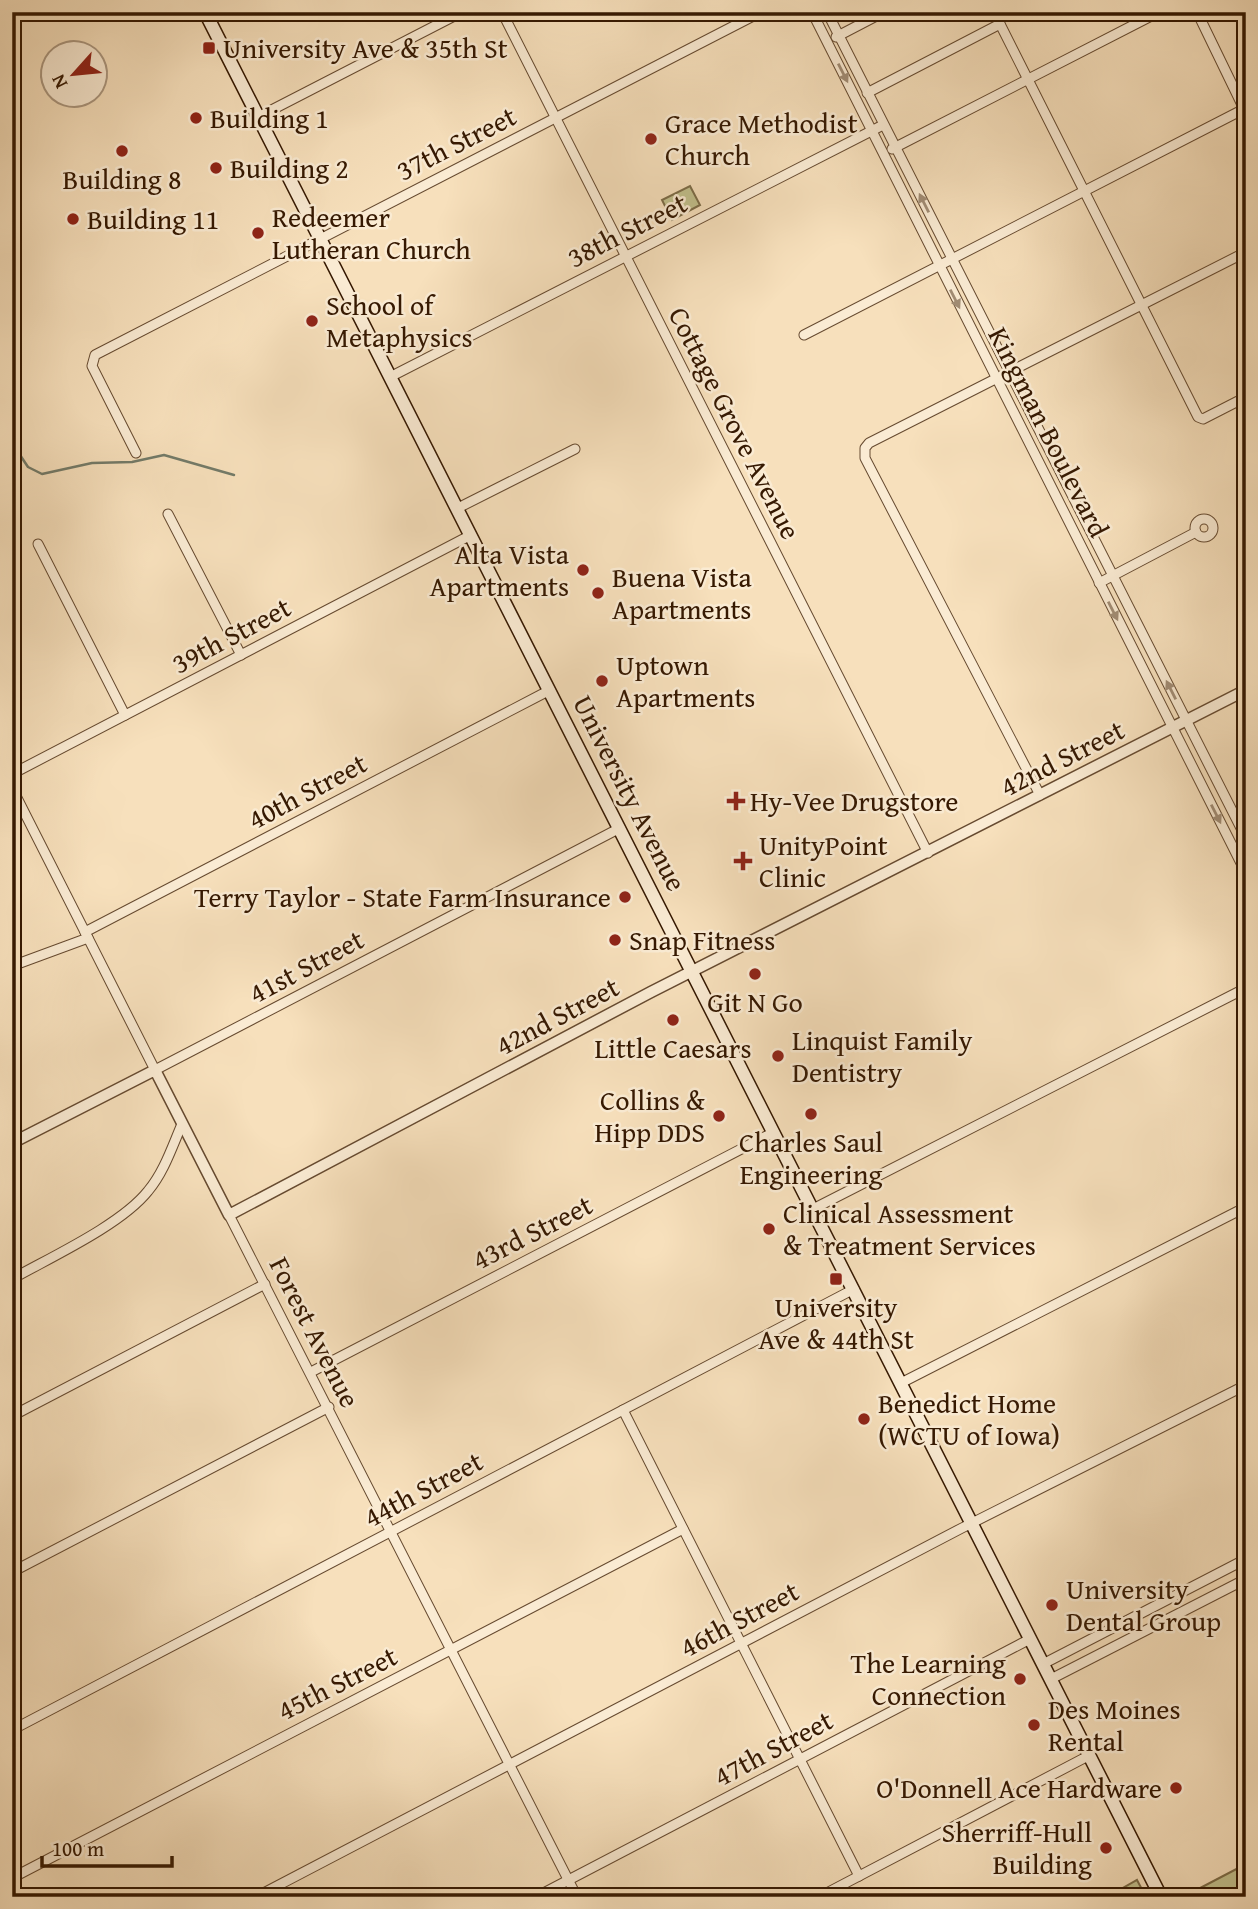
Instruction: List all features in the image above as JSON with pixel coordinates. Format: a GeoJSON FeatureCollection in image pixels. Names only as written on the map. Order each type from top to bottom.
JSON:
{"type":"FeatureCollection","features":[{"type":"Feature","properties":{"kind":"main road","name":"University Avenue"},"geometry":{"type":"LineString","coordinates":[[205,12],[1161,1897]]}},
{"type":"Feature","properties":{"kind":"street"},"geometry":{"type":"LineString","coordinates":[[258,117],[462,12]]}},
{"type":"Feature","properties":{"kind":"street","name":"Cottage Grove Avenue"},"geometry":{"type":"LineString","coordinates":[[502,12],[928,853]]}},
{"type":"Feature","properties":{"kind":"street","name":"37th Street"},"geometry":{"type":"LineString","coordinates":[[136,453],[92,366],[92,358],[97,354],[761,12]]}},
{"type":"Feature","properties":{"kind":"street","name":"Kingman Boulevard"},"geometry":{"type":"LineString","coordinates":[[812,12],[1246,873]]}},
{"type":"Feature","properties":{"kind":"street","name":"Kingman Boulevard"},"geometry":{"type":"LineString","coordinates":[[827,12],[1246,838]]}},
{"type":"Feature","properties":{"kind":"street"},"geometry":{"type":"LineString","coordinates":[[827,42],[884,12]]}},
{"type":"Feature","properties":{"kind":"street"},"geometry":{"type":"LineString","coordinates":[[994,12],[1198,417],[1203,419],[1246,397]]}},
{"type":"Feature","properties":{"kind":"street"},"geometry":{"type":"LineString","coordinates":[[883,153],[1159,12]]}},
{"type":"Feature","properties":{"kind":"street"},"geometry":{"type":"LineString","coordinates":[[804,335],[1245,109],[1197,12]]}},
{"type":"Feature","properties":{"kind":"street"},"geometry":{"type":"LineString","coordinates":[[867,93],[1000,24]]}},
{"type":"Feature","properties":{"kind":"street","name":"38th Street"},"geometry":{"type":"LineString","coordinates":[[390,377],[883,125]]}},
{"type":"Feature","properties":{"kind":"street"},"geometry":{"type":"LineString","coordinates":[[1040,796],[865,458],[865,448],[874,440],[1246,252]]}},
{"type":"Feature","properties":{"kind":"street"},"geometry":{"type":"LineString","coordinates":[[458,508],[575,449]]}},
{"type":"Feature","properties":{"kind":"street"},"geometry":{"type":"LineString","coordinates":[[168,514],[241,655]]}},
{"type":"Feature","properties":{"kind":"street"},"geometry":{"type":"LineString","coordinates":[[1099,583],[1196,532]]}},
{"type":"Feature","properties":{"kind":"street","name":"39th Street"},"geometry":{"type":"LineString","coordinates":[[12,775],[471,535]]}},
{"type":"Feature","properties":{"kind":"street"},"geometry":{"type":"LineString","coordinates":[[38,544],[125,715]]}},
{"type":"Feature","properties":{"kind":"street","name":"40th Street"},"geometry":{"type":"LineString","coordinates":[[12,967],[87,935],[550,690]]}},
{"type":"Feature","properties":{"kind":"street","name":"42nd Street"},"geometry":{"type":"LineString","coordinates":[[229,1215],[693,971],[1246,690]]}},
{"type":"Feature","properties":{"kind":"street","name":"Forest Avenue"},"geometry":{"type":"LineString","coordinates":[[12,788],[393,1531],[577,1897]]}},
{"type":"Feature","properties":{"kind":"street","name":"41st Street"},"geometry":{"type":"LineString","coordinates":[[12,1143],[620,828]]}},
{"type":"Feature","properties":{"kind":"street"},"geometry":{"type":"LineString","coordinates":[[813,1209],[1246,988]]}},
{"type":"Feature","properties":{"kind":"street"},"geometry":{"type":"LineString","coordinates":[[12,1279],[119,1217],[139,1201],[163,1170],[182,1124]]}},
{"type":"Feature","properties":{"kind":"street","name":"43rd Street"},"geometry":{"type":"LineString","coordinates":[[311,1372],[774,1132]]}},
{"type":"Feature","properties":{"kind":"street"},"geometry":{"type":"LineString","coordinates":[[901,1382],[1246,1207]]}},
{"type":"Feature","properties":{"kind":"street"},"geometry":{"type":"LineString","coordinates":[[12,1416],[265,1284]]}},
{"type":"Feature","properties":{"kind":"street","name":"44th Street"},"geometry":{"type":"LineString","coordinates":[[12,1730],[854,1289]]}},
{"type":"Feature","properties":{"kind":"street","name":"46th Street"},"geometry":{"type":"LineString","coordinates":[[256,1897],[972,1524],[1246,1385]]}},
{"type":"Feature","properties":{"kind":"street"},"geometry":{"type":"LineString","coordinates":[[12,1572],[329,1407]]}},
{"type":"Feature","properties":{"kind":"street"},"geometry":{"type":"LineString","coordinates":[[623,1410],[859,1876]]}},
{"type":"Feature","properties":{"kind":"street","name":"45th Street"},"geometry":{"type":"LineString","coordinates":[[12,1878],[683,1529]]}},
{"type":"Feature","properties":{"kind":"street"},"geometry":{"type":"LineString","coordinates":[[1043,1664],[1246,1559]]}},
{"type":"Feature","properties":{"kind":"street"},"geometry":{"type":"LineString","coordinates":[[1051,1679],[1246,1579]]}},
{"type":"Feature","properties":{"kind":"street","name":"47th Street"},"geometry":{"type":"LineString","coordinates":[[536,1897],[1030,1639]]}},
{"type":"Feature","properties":{"kind":"street"},"geometry":{"type":"LineString","coordinates":[[819,1897],[1090,1755]]}},
{"type":"Feature","properties":{"kind":"shaded area"},"geometry":{"type":"Polygon","coordinates":[[[690,186],[700,205],[672,220],[662,200],[690,186]]]}},
{"type":"Feature","properties":{"kind":"shaded area"},"geometry":{"type":"Polygon","coordinates":[[[1246,1864],[1246,1897],[1183,1897],[1246,1864]]]}},
{"type":"Feature","properties":{"kind":"shaded area"},"geometry":{"type":"Polygon","coordinates":[[[1137,1880],[1146,1897],[1107,1897],[1137,1880]]]}},
{"type":"Feature","properties":{"kind":"waterway"},"geometry":{"type":"LineString","coordinates":[[12,443],[28,467],[42,474],[92,463],[132,462],[164,455],[234,475]]}},
{"type":"Feature","properties":{"kind":"place","name":"University Ave & 35th St"},"geometry":{"type":"Point","coordinates":[209,48]}},
{"type":"Feature","properties":{"kind":"place","name":"Building 1"},"geometry":{"type":"Point","coordinates":[196,118]}},
{"type":"Feature","properties":{"kind":"place","name":"Grace Methodist Church"},"geometry":{"type":"Point","coordinates":[651,139]}},
{"type":"Feature","properties":{"kind":"place","name":"Building 8"},"geometry":{"type":"Point","coordinates":[122,151]}},
{"type":"Feature","properties":{"kind":"place","name":"Building 2"},"geometry":{"type":"Point","coordinates":[216,168]}},
{"type":"Feature","properties":{"kind":"place","name":"Building 11"},"geometry":{"type":"Point","coordinates":[73,219]}},
{"type":"Feature","properties":{"kind":"place","name":"Redeemer Lutheran Church"},"geometry":{"type":"Point","coordinates":[258,233]}},
{"type":"Feature","properties":{"kind":"place","name":"School of Metaphysics"},"geometry":{"type":"Point","coordinates":[312,321]}},
{"type":"Feature","properties":{"kind":"place","name":"Alta Vista Apartments"},"geometry":{"type":"Point","coordinates":[583,570]}},
{"type":"Feature","properties":{"kind":"place","name":"Buena Vista Apartments"},"geometry":{"type":"Point","coordinates":[598,593]}},
{"type":"Feature","properties":{"kind":"place","name":"Uptown Apartments"},"geometry":{"type":"Point","coordinates":[602,681]}},
{"type":"Feature","properties":{"kind":"place","name":"Hy-Vee Drugstore"},"geometry":{"type":"Point","coordinates":[736,801]}},
{"type":"Feature","properties":{"kind":"place","name":"UnityPoint Clinic"},"geometry":{"type":"Point","coordinates":[743,861]}},
{"type":"Feature","properties":{"kind":"place","name":"Terry Taylor - State Farm Insurance"},"geometry":{"type":"Point","coordinates":[625,897]}},
{"type":"Feature","properties":{"kind":"place","name":"Snap Fitness"},"geometry":{"type":"Point","coordinates":[615,940]}},
{"type":"Feature","properties":{"kind":"place","name":"Git N Go"},"geometry":{"type":"Point","coordinates":[755,974]}},
{"type":"Feature","properties":{"kind":"place","name":"Little Caesars"},"geometry":{"type":"Point","coordinates":[673,1020]}},
{"type":"Feature","properties":{"kind":"place","name":"Linquist Family Dentistry"},"geometry":{"type":"Point","coordinates":[778,1056]}},
{"type":"Feature","properties":{"kind":"place","name":"Charles Saul Engineering"},"geometry":{"type":"Point","coordinates":[811,1114]}},
{"type":"Feature","properties":{"kind":"place","name":"Collins & Hipp DDS"},"geometry":{"type":"Point","coordinates":[719,1116]}},
{"type":"Feature","properties":{"kind":"place","name":"Clinical Assessment & Treatment Services"},"geometry":{"type":"Point","coordinates":[769,1229]}},
{"type":"Feature","properties":{"kind":"place","name":"University Ave & 44th St"},"geometry":{"type":"Point","coordinates":[836,1279]}},
{"type":"Feature","properties":{"kind":"place","name":"Benedict Home (WCTU of Iowa)"},"geometry":{"type":"Point","coordinates":[864,1419]}},
{"type":"Feature","properties":{"kind":"place","name":"University Dental Group"},"geometry":{"type":"Point","coordinates":[1052,1605]}},
{"type":"Feature","properties":{"kind":"place","name":"The Learning Connection"},"geometry":{"type":"Point","coordinates":[1020,1679]}},
{"type":"Feature","properties":{"kind":"place","name":"Des Moines Rental"},"geometry":{"type":"Point","coordinates":[1034,1725]}},
{"type":"Feature","properties":{"kind":"place","name":"O'Donnell Ace Hardware"},"geometry":{"type":"Point","coordinates":[1176,1788]}},
{"type":"Feature","properties":{"kind":"place","name":"Sherriff-Hull Building"},"geometry":{"type":"Point","coordinates":[1106,1848]}}]}
